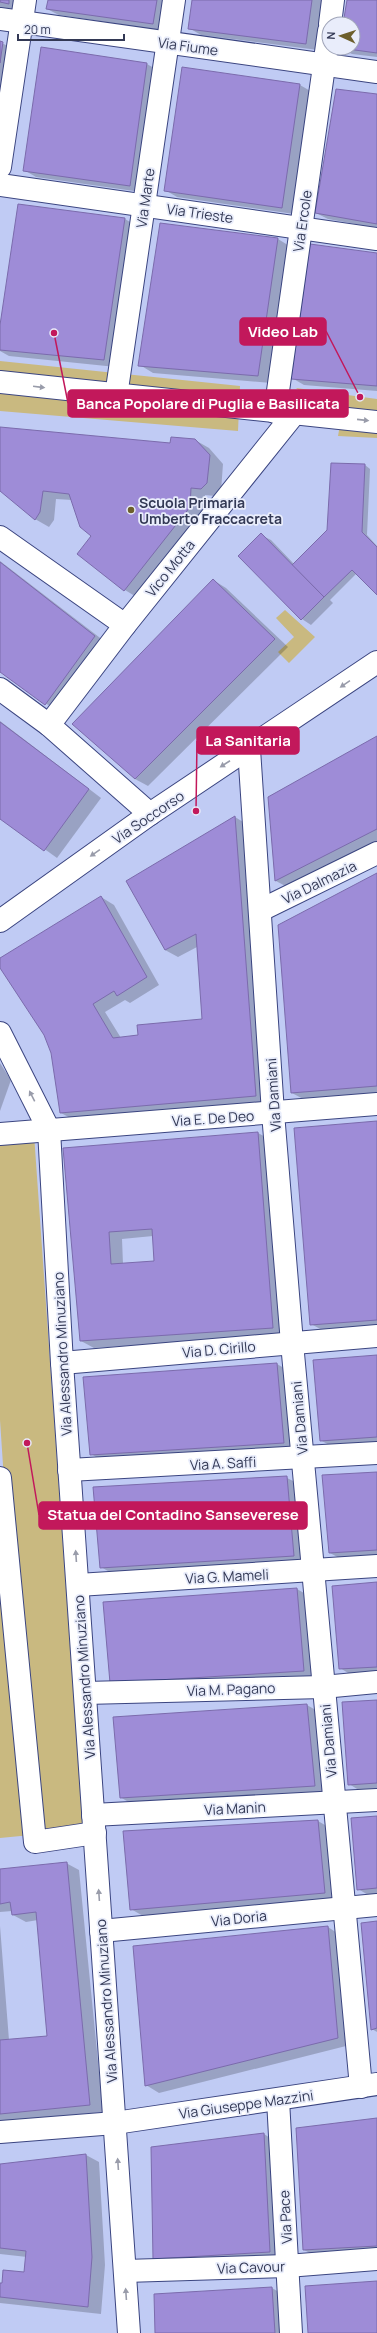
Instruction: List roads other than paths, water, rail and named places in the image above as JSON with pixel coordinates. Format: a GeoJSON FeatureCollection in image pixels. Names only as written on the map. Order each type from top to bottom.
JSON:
{"type":"FeatureCollection","features":[{"type":"Feature","properties":{"kind":"street"},"geometry":{"type":"LineString","coordinates":[[0,168],[25,0]]}},
{"type":"Feature","properties":{"kind":"street","name":"Via Marte"},"geometry":{"type":"LineString","coordinates":[[116,396],[174,0]]}},
{"type":"Feature","properties":{"kind":"street"},"geometry":{"type":"LineString","coordinates":[[331,16],[333,0]]}},
{"type":"Feature","properties":{"kind":"street","name":"Via Fiume"},"geometry":{"type":"LineString","coordinates":[[0,19],[377,72]]}},
{"type":"Feature","properties":{"kind":"street","name":"Via Ercole"},"geometry":{"type":"LineString","coordinates":[[284,413],[302,228],[325,56]]}},
{"type":"Feature","properties":{"kind":"street","name":"Via Trieste"},"geometry":{"type":"LineString","coordinates":[[0,185],[377,239]]}},
{"type":"Feature","properties":{"kind":"street"},"geometry":{"type":"LineString","coordinates":[[0,382],[116,396],[377,422]]}},
{"type":"Feature","properties":{"kind":"street","name":"Vico Motta"},"geometry":{"type":"LineString","coordinates":[[49,725],[284,413]]}},
{"type":"Feature","properties":{"kind":"street"},"geometry":{"type":"LineString","coordinates":[[0,537],[125,625]]}},
{"type":"Feature","properties":{"kind":"street","name":"Via Soccorso"},"geometry":{"type":"LineString","coordinates":[[0,921],[150,814],[377,662]]}},
{"type":"Feature","properties":{"kind":"street"},"geometry":{"type":"LineString","coordinates":[[0,689],[49,725],[150,814]]}},
{"type":"Feature","properties":{"kind":"street","name":"Via Damiani"},"geometry":{"type":"LineString","coordinates":[[249,749],[274,1113],[292,1343],[333,1804],[343,1908],[369,2085]]}},
{"type":"Feature","properties":{"kind":"street","name":"Via Dalmazia"},"geometry":{"type":"LineString","coordinates":[[261,910],[377,853]]}},
{"type":"Feature","properties":{"kind":"street","name":"Via Alessandro Minuziano"},"geometry":{"type":"LineString","coordinates":[[0,1033],[49,1130],[69,1470],[129,2333]]}},
{"type":"Feature","properties":{"kind":"street","name":"Via E. De Deo"},"geometry":{"type":"LineString","coordinates":[[0,1134],[377,1104]]}},
{"type":"Feature","properties":{"kind":"street","name":"Via D. Cirillo"},"geometry":{"type":"LineString","coordinates":[[62,1363],[377,1336]]}},
{"type":"Feature","properties":{"kind":"street","name":"Via A. Saffi"},"geometry":{"type":"LineString","coordinates":[[69,1470],[303,1459],[377,1453]]}},
{"type":"Feature","properties":{"kind":"street","name":"Via Manin"},"geometry":{"type":"LineString","coordinates":[[0,1478],[35,1842],[94,1824],[377,1800]]}},
{"type":"Feature","properties":{"kind":"street","name":"Via G. Mameli"},"geometry":{"type":"LineString","coordinates":[[78,1585],[377,1566]]}},
{"type":"Feature","properties":{"kind":"street","name":"Via M. Pagano"},"geometry":{"type":"LineString","coordinates":[[85,1693],[323,1687],[377,1682]]}},
{"type":"Feature","properties":{"kind":"street","name":"Via Doria"},"geometry":{"type":"LineString","coordinates":[[101,1932],[377,1904]]}},
{"type":"Feature","properties":{"kind":"street","name":"Via Giuseppe Mazzini"},"geometry":{"type":"LineString","coordinates":[[0,2132],[115,2123],[278,2100],[369,2085]]}},
{"type":"Feature","properties":{"kind":"street","name":"Via Pace"},"geometry":{"type":"LineString","coordinates":[[278,2100],[291,2333]]}},
{"type":"Feature","properties":{"kind":"street","name":"Via Cavour"},"geometry":{"type":"LineString","coordinates":[[125,2271],[288,2266],[377,2259]]}},
{"type":"Feature","properties":{"kind":"place","name":"Banca Popolare di Puglia e Basilicata"},"geometry":{"type":"Point","coordinates":[54,333]}},
{"type":"Feature","properties":{"kind":"place","name":"Video Lab"},"geometry":{"type":"Point","coordinates":[360,397]}},
{"type":"Feature","properties":{"kind":"place","name":"Scuola Primaria Umberto Fraccacreta"},"geometry":{"type":"Point","coordinates":[131,510]}},
{"type":"Feature","properties":{"kind":"place","name":"La Sanitaria"},"geometry":{"type":"Point","coordinates":[196,811]}},
{"type":"Feature","properties":{"kind":"place","name":"Statua del Contadino Sanseverese"},"geometry":{"type":"Point","coordinates":[27,1443]}}]}
